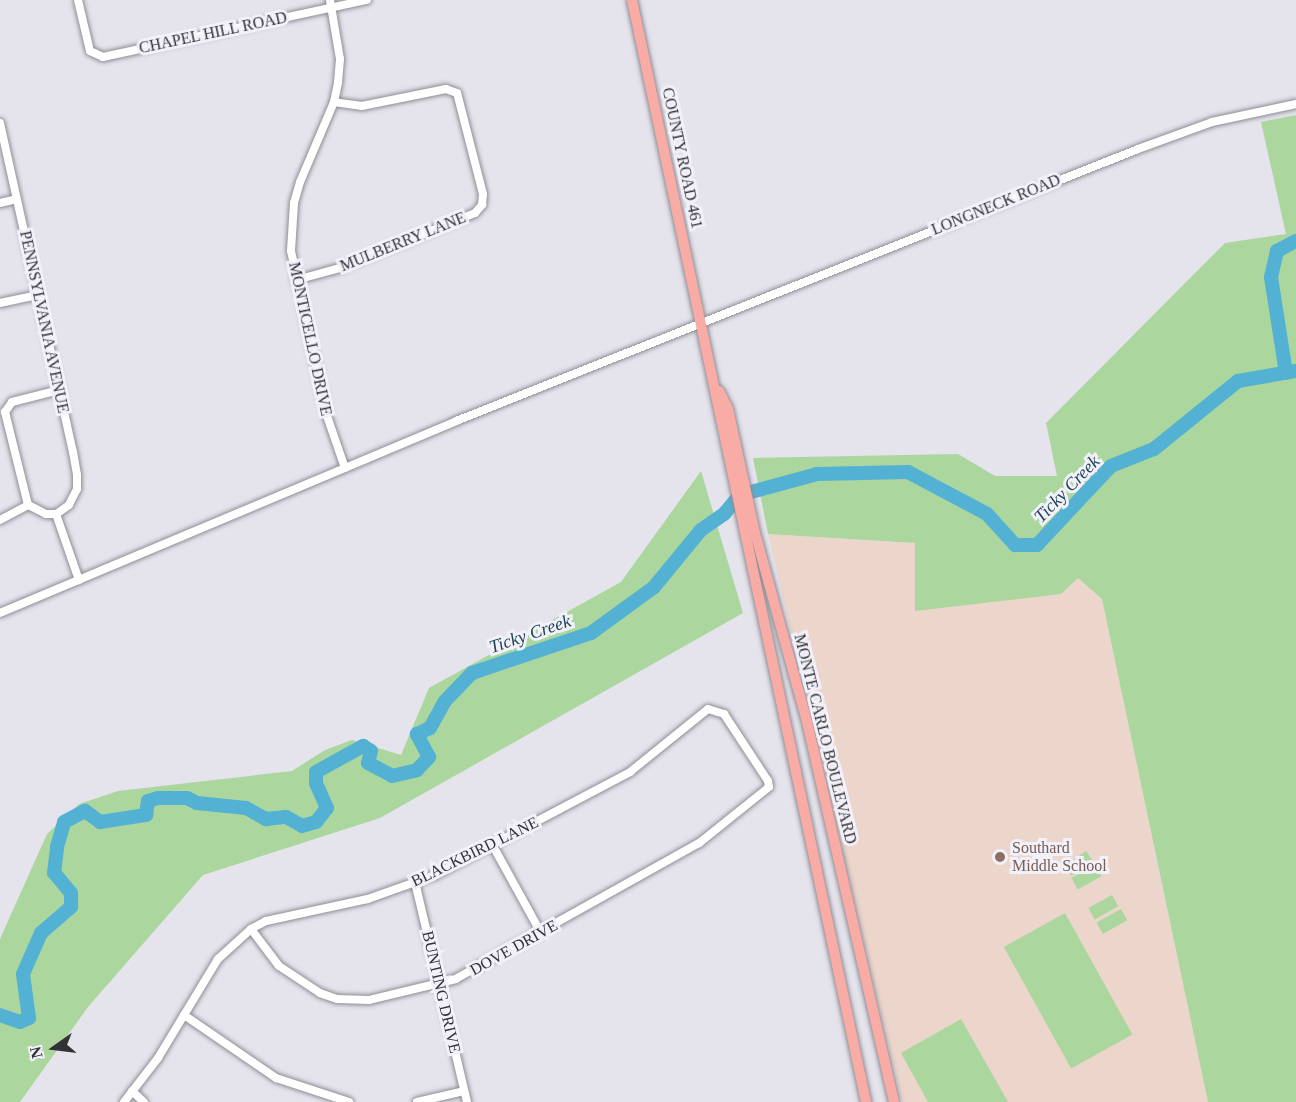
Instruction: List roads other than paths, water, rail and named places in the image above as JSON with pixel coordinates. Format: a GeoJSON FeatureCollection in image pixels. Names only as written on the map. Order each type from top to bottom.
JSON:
{"type":"FeatureCollection","features":[{"type":"Feature","properties":{"kind":"main road","name":"COUNTY ROAD 461"},"geometry":{"type":"LineString","coordinates":[[632,0],[702,322]]}},
{"type":"Feature","properties":{"kind":"main road","name":"MONTE CARLO BOULEVARD"},"geometry":{"type":"LineString","coordinates":[[702,322],[716,386],[726,454],[807,722],[894,1102]]}},
{"type":"Feature","properties":{"kind":"main road","name":"MONTE CARLO BOULEVARD"},"geometry":{"type":"LineString","coordinates":[[716,386],[728,409],[737,449],[749,533],[866,1102]]}},
{"type":"Feature","properties":{"kind":"street","name":"CHAPEL HILL ROAD"},"geometry":{"type":"LineString","coordinates":[[78,0],[93,55],[103,57],[331,4],[367,0]]}},
{"type":"Feature","properties":{"kind":"street","name":"MONTICELLO DRIVE"},"geometry":{"type":"LineString","coordinates":[[331,4],[340,59],[334,102],[294,203],[291,251],[327,416],[345,468]]}},
{"type":"Feature","properties":{"kind":"street","name":"MULBERRY LANE"},"geometry":{"type":"LineString","coordinates":[[296,280],[340,268],[475,213],[482,205],[483,194],[458,93],[446,89],[362,106],[334,102]]}},
{"type":"Feature","properties":{"kind":"street","name":"LONGNECK ROAD"},"geometry":{"type":"LineString","coordinates":[[0,613],[345,468],[702,322],[1171,136],[1219,120],[1296,104]]}},
{"type":"Feature","properties":{"kind":"street","name":"PENNSYLVANIA AVENUE"},"geometry":{"type":"LineString","coordinates":[[0,123],[59,390],[77,489],[69,505],[56,514]]}},
{"type":"Feature","properties":{"kind":"street"},"geometry":{"type":"LineString","coordinates":[[0,203],[17,199]]}},
{"type":"Feature","properties":{"kind":"street"},"geometry":{"type":"LineString","coordinates":[[0,303],[38,295]]}},
{"type":"Feature","properties":{"kind":"street"},"geometry":{"type":"LineString","coordinates":[[59,390],[6,406],[28,505],[40,513],[56,514],[79,580]]}},
{"type":"Feature","properties":{"kind":"street"},"geometry":{"type":"LineString","coordinates":[[0,520],[28,505]]}},
{"type":"Feature","properties":{"kind":"street","name":"DOVE DRIVE"},"geometry":{"type":"LineString","coordinates":[[251,929],[279,966],[320,993],[337,999],[369,1000],[468,974],[699,843],[769,788],[765,774],[724,714],[708,709]]}},
{"type":"Feature","properties":{"kind":"street","name":"BLACKBIRD LANE"},"geometry":{"type":"LineString","coordinates":[[123,1102],[184,1015],[218,959],[251,929],[266,921],[368,899],[415,882],[493,846],[630,772],[708,709]]}},
{"type":"Feature","properties":{"kind":"street"},"geometry":{"type":"LineString","coordinates":[[493,846],[541,933]]}},
{"type":"Feature","properties":{"kind":"street","name":"BUNTING DRIVE"},"geometry":{"type":"LineString","coordinates":[[415,882],[467,1102]]}},
{"type":"Feature","properties":{"kind":"street"},"geometry":{"type":"LineString","coordinates":[[184,1015],[276,1078],[349,1102]]}},
{"type":"Feature","properties":{"kind":"street"},"geometry":{"type":"LineString","coordinates":[[132,1091],[144,1102]]}},
{"type":"Feature","properties":{"kind":"street"},"geometry":{"type":"LineString","coordinates":[[417,1102],[464,1091]]}},
{"type":"Feature","properties":{"kind":"waterway"},"geometry":{"type":"LineString","coordinates":[[1286,373],[1271,277],[1277,251],[1296,241]]}},
{"type":"Feature","properties":{"kind":"waterway","name":"Ticky Creek"},"geometry":{"type":"LineString","coordinates":[[0,1015],[20,1022],[29,1018],[23,974],[41,933],[71,907],[71,893],[54,873],[57,847],[64,822],[85,811],[100,822],[146,815],[148,801],[158,798],[187,798],[197,803],[246,808],[266,819],[286,817],[302,826],[316,822],[327,808],[316,783],[316,772],[363,746],[371,751],[368,763],[392,776],[417,770],[429,757],[417,734],[430,728],[445,701],[472,673],[591,633],[654,587],[701,530],[724,514],[740,495],[817,474],[908,472],[987,514],[1015,545],[1037,545],[1111,466],[1154,449],[1238,381],[1296,371]]}},
{"type":"Feature","properties":{"kind":"place","name":"Southard Middle School"},"geometry":{"type":"Point","coordinates":[1000,857]}}]}
